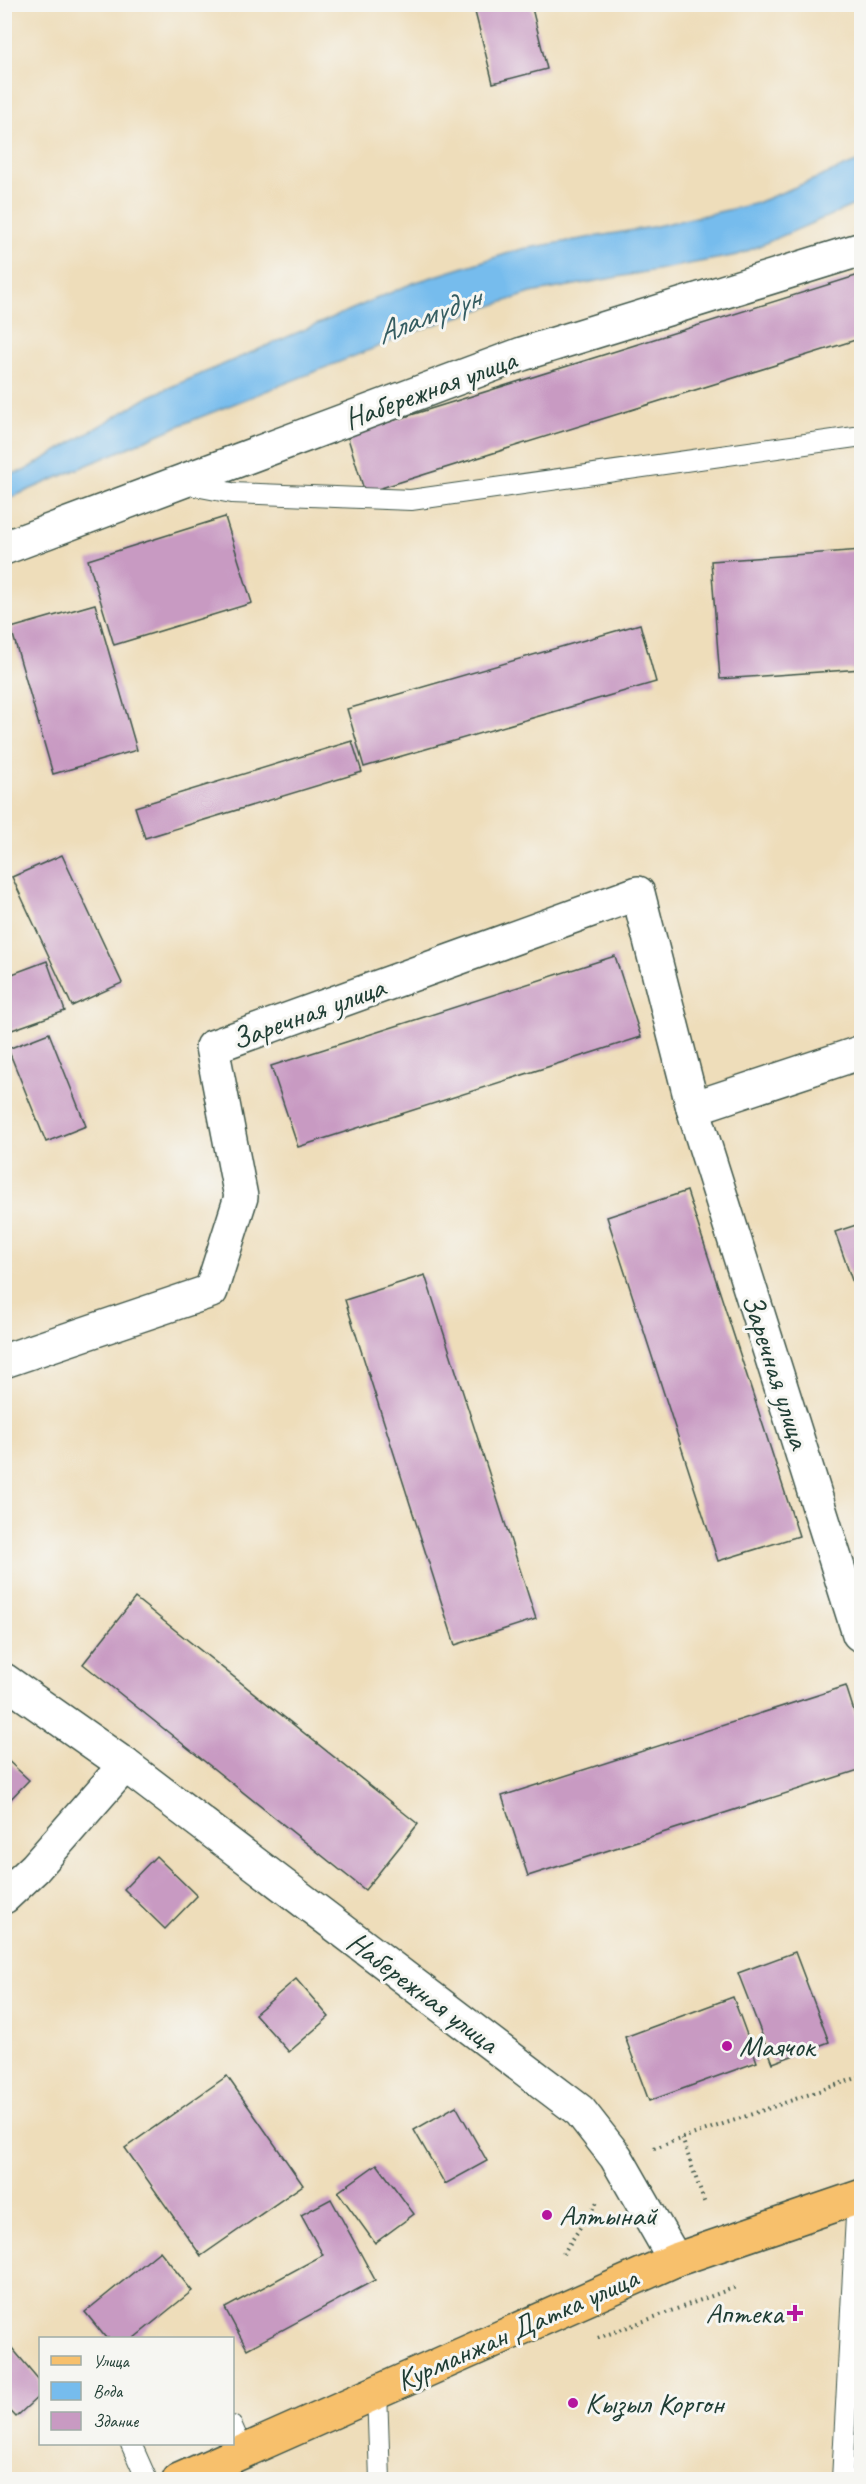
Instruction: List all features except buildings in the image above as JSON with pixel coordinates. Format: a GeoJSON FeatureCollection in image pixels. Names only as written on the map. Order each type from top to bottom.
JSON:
{"type":"FeatureCollection","features":[{"type":"Feature","properties":{"kind":"main road","name":"Курманжан Датка улица"},"geometry":{"type":"LineString","coordinates":[[238,2438],[377,2391],[675,2260],[859,2197]]}},
{"type":"Feature","properties":{"kind":"main road","name":"Курманжан Датка улица"},"geometry":{"type":"LineString","coordinates":[[179,2480],[228,2445]]}},
{"type":"Feature","properties":{"kind":"street","name":"Набережная улица"},"geometry":{"type":"LineString","coordinates":[[4,548],[522,354],[861,249]]}},
{"type":"Feature","properties":{"kind":"street","name":"Заречная улица"},"geometry":{"type":"LineString","coordinates":[[4,1361],[211,1291],[241,1197],[212,1047],[638,893],[693,1108],[859,1634]]}},
{"type":"Feature","properties":{"kind":"street"},"geometry":{"type":"LineString","coordinates":[[693,1108],[861,1052]]}},
{"type":"Feature","properties":{"kind":"street","name":"Набережная улица"},"geometry":{"type":"LineString","coordinates":[[4,1680],[125,1765],[580,2111],[616,2157],[675,2260]]}},
{"type":"Feature","properties":{"kind":"street"},"geometry":{"type":"LineString","coordinates":[[4,1897],[35,1868],[125,1765]]}},
{"type":"Feature","properties":{"kind":"lane"},"geometry":{"type":"LineString","coordinates":[[179,483],[232,493],[411,500],[861,436]]}},
{"type":"Feature","properties":{"kind":"lane"},"geometry":{"type":"LineString","coordinates":[[842,2480],[859,2197]]}},
{"type":"Feature","properties":{"kind":"lane"},"geometry":{"type":"LineString","coordinates":[[377,2391],[380,2480]]}},
{"type":"Feature","properties":{"kind":"lane"},"geometry":{"type":"LineString","coordinates":[[131,2445],[147,2480]]}},
{"type":"Feature","properties":{"kind":"path"},"geometry":{"type":"LineString","coordinates":[[654,2148],[861,2076]]}},
{"type":"Feature","properties":{"kind":"path"},"geometry":{"type":"LineString","coordinates":[[682,2139],[705,2204]]}},
{"type":"Feature","properties":{"kind":"path"},"geometry":{"type":"LineString","coordinates":[[563,2254],[602,2194]]}},
{"type":"Feature","properties":{"kind":"path"},"geometry":{"type":"LineString","coordinates":[[598,2338],[736,2287]]}},
{"type":"Feature","properties":{"kind":"water","name":"Аламүдүн"},"geometry":{"type":"Polygon","coordinates":[[[861,160],[861,202],[738,255],[531,293],[430,326],[188,422],[5,500],[5,475],[24,471],[150,396],[413,283],[522,249],[652,227],[754,204],[861,160]]]}},
{"type":"Feature","properties":{"kind":"place","name":"Маячок"},"geometry":{"type":"Point","coordinates":[727,2046]}},
{"type":"Feature","properties":{"kind":"place","name":"Алтынай"},"geometry":{"type":"Point","coordinates":[547,2215]}},
{"type":"Feature","properties":{"kind":"place","name":"Аптека"},"geometry":{"type":"Point","coordinates":[795,2313]}},
{"type":"Feature","properties":{"kind":"place","name":"Кызыл Коргон"},"geometry":{"type":"Point","coordinates":[573,2403]}}]}
